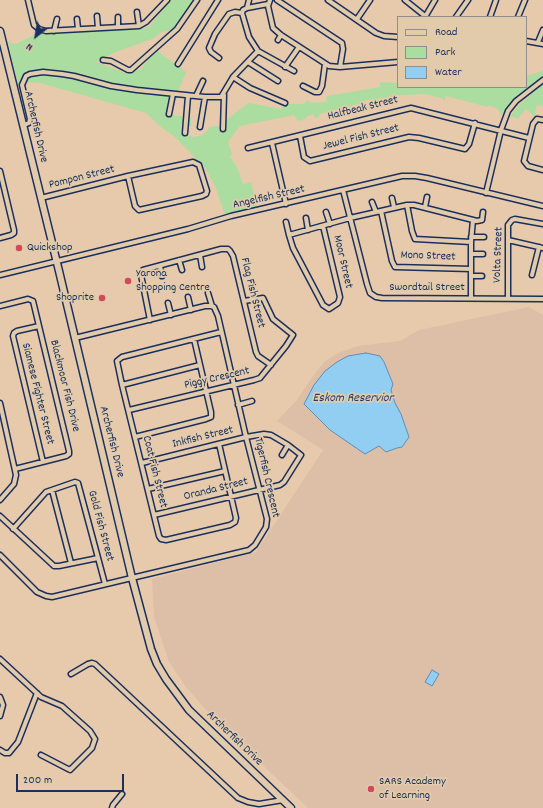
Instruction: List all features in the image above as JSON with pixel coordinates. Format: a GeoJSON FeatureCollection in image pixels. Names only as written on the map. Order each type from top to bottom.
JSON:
{"type":"FeatureCollection","features":[{"type":"Feature","properties":{"kind":"street"},"geometry":{"type":"LineString","coordinates":[[28,0],[35,27],[44,31],[139,26],[146,22],[167,0]]}},
{"type":"Feature","properties":{"kind":"street"},"geometry":{"type":"LineString","coordinates":[[103,60],[111,61],[128,70],[131,70],[177,29],[197,0]]}},
{"type":"Feature","properties":{"kind":"street"},"geometry":{"type":"LineString","coordinates":[[178,64],[218,0]]}},
{"type":"Feature","properties":{"kind":"street"},"geometry":{"type":"LineString","coordinates":[[247,8],[249,0]]}},
{"type":"Feature","properties":{"kind":"street"},"geometry":{"type":"LineString","coordinates":[[277,0],[342,43],[344,49],[340,67]]}},
{"type":"Feature","properties":{"kind":"street"},"geometry":{"type":"LineString","coordinates":[[328,0],[378,34],[397,37]]}},
{"type":"Feature","properties":{"kind":"street"},"geometry":{"type":"LineString","coordinates":[[357,19],[370,0]]}},
{"type":"Feature","properties":{"kind":"street"},"geometry":{"type":"LineString","coordinates":[[405,0],[424,16]]}},
{"type":"Feature","properties":{"kind":"street"},"geometry":{"type":"LineString","coordinates":[[426,16],[435,0]]}},
{"type":"Feature","properties":{"kind":"street"},"geometry":{"type":"LineString","coordinates":[[457,16],[468,0]]}},
{"type":"Feature","properties":{"kind":"street"},"geometry":{"type":"LineString","coordinates":[[490,16],[496,0]]}},
{"type":"Feature","properties":{"kind":"street"},"geometry":{"type":"LineString","coordinates":[[518,16],[525,0]]}},
{"type":"Feature","properties":{"kind":"street"},"geometry":{"type":"LineString","coordinates":[[242,13],[247,8],[269,2],[272,26],[281,35],[332,67],[397,62]]}},
{"type":"Feature","properties":{"kind":"street"},"geometry":{"type":"LineString","coordinates":[[137,12],[139,26]]}},
{"type":"Feature","properties":{"kind":"street"},"geometry":{"type":"LineString","coordinates":[[219,58],[211,52],[209,48],[215,34],[229,14],[235,12],[242,13]]}},
{"type":"Feature","properties":{"kind":"street"},"geometry":{"type":"LineString","coordinates":[[242,13],[249,37],[258,51],[294,72]]}},
{"type":"Feature","properties":{"kind":"street"},"geometry":{"type":"LineString","coordinates":[[97,16],[98,28]]}},
{"type":"Feature","properties":{"kind":"street"},"geometry":{"type":"LineString","coordinates":[[118,17],[118,26]]}},
{"type":"Feature","properties":{"kind":"street"},"geometry":{"type":"LineString","coordinates":[[54,31],[57,19]]}},
{"type":"Feature","properties":{"kind":"street"},"geometry":{"type":"LineString","coordinates":[[77,19],[78,29]]}},
{"type":"Feature","properties":{"kind":"street"},"geometry":{"type":"LineString","coordinates":[[527,41],[541,43],[543,30]]}},
{"type":"Feature","properties":{"kind":"street","name":"Archerfish Drive"},"geometry":{"type":"LineString","coordinates":[[0,31],[57,261],[132,578],[151,649],[170,685],[184,705],[291,808]]}},
{"type":"Feature","properties":{"kind":"street"},"geometry":{"type":"LineString","coordinates":[[278,40],[281,35]]}},
{"type":"Feature","properties":{"kind":"street"},"geometry":{"type":"LineString","coordinates":[[284,66],[299,47]]}},
{"type":"Feature","properties":{"kind":"street"},"geometry":{"type":"LineString","coordinates":[[223,128],[224,95],[229,82],[258,51]]}},
{"type":"Feature","properties":{"kind":"street"},"geometry":{"type":"LineString","coordinates":[[248,62],[278,81]]}},
{"type":"Feature","properties":{"kind":"street"},"geometry":{"type":"LineString","coordinates":[[303,86],[315,92],[319,92],[322,86],[325,64]]}},
{"type":"Feature","properties":{"kind":"street"},"geometry":{"type":"LineString","coordinates":[[24,125],[29,123],[30,120],[22,85],[24,80],[30,74],[43,72],[68,75],[111,86],[188,96],[221,97],[224,95]]}},
{"type":"Feature","properties":{"kind":"street"},"geometry":{"type":"LineString","coordinates":[[233,77],[250,88],[285,103]]}},
{"type":"Feature","properties":{"kind":"street"},"geometry":{"type":"LineString","coordinates":[[486,193],[506,115],[511,106],[543,80]]}},
{"type":"Feature","properties":{"kind":"street"},"geometry":{"type":"LineString","coordinates":[[196,96],[203,81]]}},
{"type":"Feature","properties":{"kind":"street"},"geometry":{"type":"LineString","coordinates":[[169,114],[173,94]]}},
{"type":"Feature","properties":{"kind":"street"},"geometry":{"type":"LineString","coordinates":[[185,133],[188,96]]}},
{"type":"Feature","properties":{"kind":"street"},"geometry":{"type":"LineString","coordinates":[[200,127],[205,97]]}},
{"type":"Feature","properties":{"kind":"street","name":"Halfbeak Street"},"geometry":{"type":"LineString","coordinates":[[248,148],[408,108],[475,123],[529,138]]}},
{"type":"Feature","properties":{"kind":"street"},"geometry":{"type":"LineString","coordinates":[[543,120],[535,120],[529,138],[524,163],[530,167],[543,170]]}},
{"type":"Feature","properties":{"kind":"street","name":"Jewel Fish Street"},"geometry":{"type":"LineString","coordinates":[[300,136],[304,157],[310,161],[409,137],[465,149],[469,144],[475,123]]}},
{"type":"Feature","properties":{"kind":"street"},"geometry":{"type":"LineString","coordinates":[[272,143],[286,204]]}},
{"type":"Feature","properties":{"kind":"street","name":"Pompon Street"},"geometry":{"type":"LineString","coordinates":[[41,198],[128,176],[191,162],[196,162],[199,165],[208,191],[202,196],[139,210],[136,206],[128,176]]}},
{"type":"Feature","properties":{"kind":"street"},"geometry":{"type":"LineString","coordinates":[[0,171],[14,230],[14,233],[11,236],[0,238]]}},
{"type":"Feature","properties":{"kind":"street","name":"Angelfish Street"},"geometry":{"type":"LineString","coordinates":[[0,275],[181,231],[231,216],[377,181],[407,176],[427,178],[543,206]]}},
{"type":"Feature","properties":{"kind":"street","name":"Swordtail Street"},"geometry":{"type":"LineString","coordinates":[[343,190],[368,290],[373,295],[382,298],[543,300]]}},
{"type":"Feature","properties":{"kind":"street"},"geometry":{"type":"LineString","coordinates":[[425,207],[427,197]]}},
{"type":"Feature","properties":{"kind":"street"},"geometry":{"type":"LineString","coordinates":[[392,198],[394,208]]}},
{"type":"Feature","properties":{"kind":"street"},"geometry":{"type":"LineString","coordinates":[[372,202],[378,212]]}},
{"type":"Feature","properties":{"kind":"street"},"geometry":{"type":"LineString","coordinates":[[407,205],[414,238],[471,239],[484,237]]}},
{"type":"Feature","properties":{"kind":"street","name":"Moor Street"},"geometry":{"type":"LineString","coordinates":[[289,235],[350,218],[407,205],[425,207],[473,220]]}},
{"type":"Feature","properties":{"kind":"street","name":"Moor Street"},"geometry":{"type":"LineString","coordinates":[[326,212],[330,224]]}},
{"type":"Feature","properties":{"kind":"street","name":"Mono Street"},"geometry":{"type":"LineString","coordinates":[[378,212],[390,257],[395,267],[471,268]]}},
{"type":"Feature","properties":{"kind":"street"},"geometry":{"type":"LineString","coordinates":[[471,298],[471,239],[473,220],[481,220],[483,212]]}},
{"type":"Feature","properties":{"kind":"street"},"geometry":{"type":"LineString","coordinates":[[306,218],[308,230]]}},
{"type":"Feature","properties":{"kind":"street","name":"Volta Street"},"geometry":{"type":"LineString","coordinates":[[508,299],[508,225],[513,220],[519,219],[543,224]]}},
{"type":"Feature","properties":{"kind":"street","name":"Moor Street"},"geometry":{"type":"LineString","coordinates":[[286,222],[293,248],[323,305],[326,308],[331,308],[338,303],[340,297],[323,226]]}},
{"type":"Feature","properties":{"kind":"street"},"geometry":{"type":"LineString","coordinates":[[508,240],[541,248],[532,275]]}},
{"type":"Feature","properties":{"kind":"street","name":"Flag Fish Street"},"geometry":{"type":"LineString","coordinates":[[150,320],[141,275],[143,270],[223,248],[230,250],[256,352],[258,356],[271,365]]}},
{"type":"Feature","properties":{"kind":"street"},"geometry":{"type":"LineString","coordinates":[[471,254],[483,254]]}},
{"type":"Feature","properties":{"kind":"street"},"geometry":{"type":"LineString","coordinates":[[200,255],[202,267]]}},
{"type":"Feature","properties":{"kind":"street"},"geometry":{"type":"LineString","coordinates":[[179,260],[182,270]]}},
{"type":"Feature","properties":{"kind":"street"},"geometry":{"type":"LineString","coordinates":[[160,266],[162,276]]}},
{"type":"Feature","properties":{"kind":"street"},"geometry":{"type":"LineString","coordinates":[[471,276],[482,276]]}},
{"type":"Feature","properties":{"kind":"street","name":"Tigerfish Crescent"},"geometry":{"type":"LineString","coordinates":[[0,556],[38,592],[52,597],[253,548],[264,531],[267,523],[216,312],[212,306],[208,293]]}},
{"type":"Feature","properties":{"kind":"street"},"geometry":{"type":"LineString","coordinates":[[188,297],[191,310]]}},
{"type":"Feature","properties":{"kind":"street","name":"Piggy Crescent"},"geometry":{"type":"LineString","coordinates":[[129,410],[258,379],[271,365],[293,335],[273,319],[263,298],[244,301]]}},
{"type":"Feature","properties":{"kind":"street","name":"Blackmoor Fish Drive"},"geometry":{"type":"LineString","coordinates":[[0,306],[31,299],[34,304],[69,451],[69,454],[66,456],[15,469]]}},
{"type":"Feature","properties":{"kind":"street"},"geometry":{"type":"LineString","coordinates":[[168,303],[171,315]]}},
{"type":"Feature","properties":{"kind":"street"},"geometry":{"type":"LineString","coordinates":[[75,338],[205,306],[212,306]]}},
{"type":"Feature","properties":{"kind":"street","name":"Siamese Fighter Street"},"geometry":{"type":"LineString","coordinates":[[39,326],[16,332],[13,337],[43,462]]}},
{"type":"Feature","properties":{"kind":"street","name":"Coat Fish Street"},"geometry":{"type":"LineString","coordinates":[[219,444],[236,519],[234,523],[164,540],[159,537],[117,362],[119,358],[221,332]]}},
{"type":"Feature","properties":{"kind":"street"},"geometry":{"type":"LineString","coordinates":[[135,437],[209,418],[211,412],[194,339]]}},
{"type":"Feature","properties":{"kind":"street"},"geometry":{"type":"LineString","coordinates":[[122,384],[200,365]]}},
{"type":"Feature","properties":{"kind":"street"},"geometry":{"type":"LineString","coordinates":[[238,405],[252,401]]}},
{"type":"Feature","properties":{"kind":"street"},"geometry":{"type":"LineString","coordinates":[[0,404],[15,469],[15,483],[0,500]]}},
{"type":"Feature","properties":{"kind":"street","name":"Oranda Street"},"geometry":{"type":"LineString","coordinates":[[154,516],[283,483],[300,457],[300,453],[268,434],[246,437]]}},
{"type":"Feature","properties":{"kind":"street","name":"Inkfish Street"},"geometry":{"type":"LineString","coordinates":[[142,463],[246,437]]}},
{"type":"Feature","properties":{"kind":"street"},"geometry":{"type":"LineString","coordinates":[[282,455],[288,445]]}},
{"type":"Feature","properties":{"kind":"street"},"geometry":{"type":"LineString","coordinates":[[148,489],[225,470]]}},
{"type":"Feature","properties":{"kind":"street","name":"Gold Fish Street"},"geometry":{"type":"LineString","coordinates":[[13,529],[44,493],[75,482],[79,484],[105,584]]}},
{"type":"Feature","properties":{"kind":"street"},"geometry":{"type":"LineString","coordinates":[[52,490],[71,563]]}},
{"type":"Feature","properties":{"kind":"street"},"geometry":{"type":"LineString","coordinates":[[0,516],[54,566],[57,567],[98,558]]}},
{"type":"Feature","properties":{"kind":"street"},"geometry":{"type":"LineString","coordinates":[[0,659],[36,693],[45,699],[62,706],[90,731],[95,739],[92,748],[70,770],[41,755]]}},
{"type":"Feature","properties":{"kind":"street"},"geometry":{"type":"LineString","coordinates":[[71,674],[88,664],[95,664],[238,798],[259,804],[283,800]]}},
{"type":"Feature","properties":{"kind":"street"},"geometry":{"type":"LineString","coordinates":[[0,750],[5,753],[9,753],[18,742],[36,693]]}},
{"type":"Feature","properties":{"kind":"street"},"geometry":{"type":"LineString","coordinates":[[0,697],[3,705],[0,716]]}},
{"type":"Feature","properties":{"kind":"street"},"geometry":{"type":"LineString","coordinates":[[112,808],[122,794]]}},
{"type":"Feature","properties":{"kind":"shaded area"},"geometry":{"type":"Polygon","coordinates":[[[529,307],[543,315],[543,808],[308,808],[216,721],[186,687],[169,662],[154,617],[152,579],[256,552],[323,450],[277,421],[297,400],[324,362],[338,353],[358,346],[400,341],[419,330],[529,307]]]}},
{"type":"Feature","properties":{"kind":"green space"},"geometry":{"type":"Polygon","coordinates":[[[171,0],[195,0],[172,30],[162,32],[152,39],[116,52],[96,62],[128,74],[135,69],[140,70],[156,50],[186,72],[175,98],[172,115],[191,117],[191,126],[185,128],[185,134],[193,137],[203,135],[210,127],[219,126],[248,103],[282,109],[284,104],[304,104],[307,100],[311,103],[326,102],[327,96],[380,87],[380,82],[397,83],[397,88],[527,88],[527,76],[543,71],[543,75],[511,103],[501,115],[498,109],[489,105],[488,107],[446,96],[444,101],[442,98],[423,94],[401,95],[363,101],[358,104],[319,114],[319,117],[315,118],[313,114],[306,117],[306,119],[298,121],[294,115],[240,126],[228,143],[232,154],[230,157],[237,167],[243,184],[251,182],[257,209],[225,215],[215,186],[205,168],[175,137],[161,127],[146,113],[40,83],[27,82],[18,84],[8,42],[16,44],[38,33],[149,27],[171,0]]]}},
{"type":"Feature","properties":{"kind":"green space"},"geometry":{"type":"Polygon","coordinates":[[[543,84],[543,106],[537,105],[535,112],[536,117],[526,109],[520,115],[519,119],[510,116],[520,104],[543,84]]]}},
{"type":"Feature","properties":{"kind":"water","name":"Eskom Reservior"},"geometry":{"type":"Polygon","coordinates":[[[366,353],[380,356],[384,362],[393,384],[391,390],[395,403],[401,414],[409,437],[402,447],[386,452],[379,446],[365,454],[330,430],[304,404],[314,385],[325,371],[348,356],[366,353]]]}},
{"type":"Feature","properties":{"kind":"water"},"geometry":{"type":"Polygon","coordinates":[[[432,670],[439,674],[432,686],[425,682],[432,670]]]}},
{"type":"Feature","properties":{"kind":"place","name":"Quickshop"},"geometry":{"type":"Point","coordinates":[19,248]}},
{"type":"Feature","properties":{"kind":"place","name":"Yarona Shopping Centre"},"geometry":{"type":"Point","coordinates":[128,281]}},
{"type":"Feature","properties":{"kind":"place","name":"Shoprite"},"geometry":{"type":"Point","coordinates":[102,298]}},
{"type":"Feature","properties":{"kind":"place","name":"SARS Academy of Learning"},"geometry":{"type":"Point","coordinates":[371,789]}}]}
